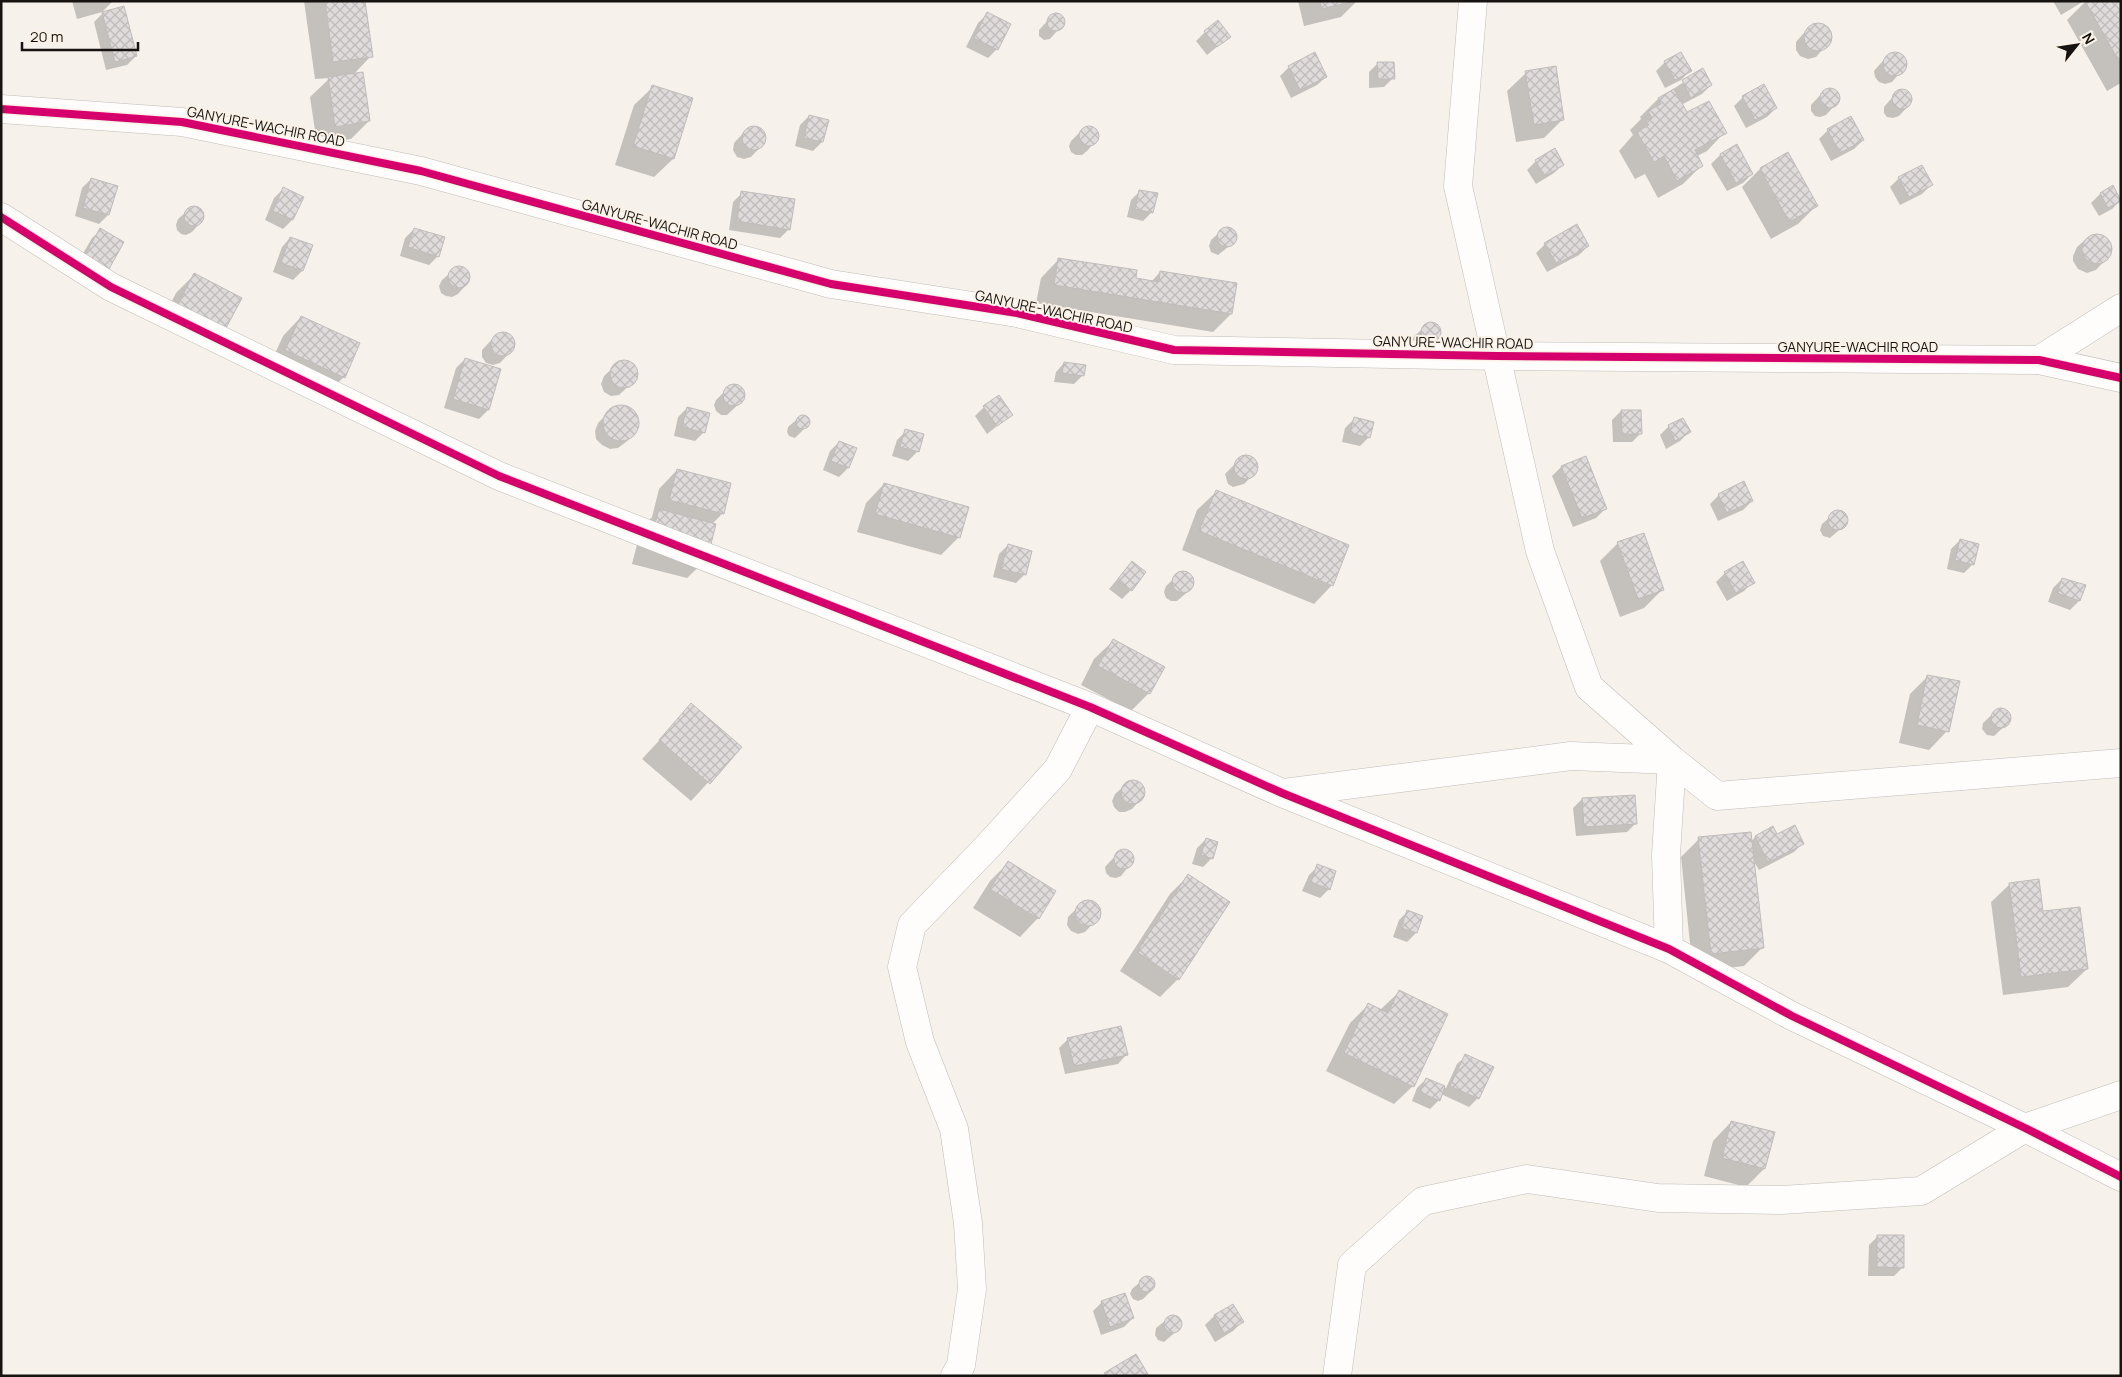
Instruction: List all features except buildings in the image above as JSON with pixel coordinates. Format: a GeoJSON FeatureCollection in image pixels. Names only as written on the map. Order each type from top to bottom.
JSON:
{"type":"FeatureCollection","features":[{"type":"Feature","properties":{"kind":"street"},"geometry":{"type":"LineString","coordinates":[[1473,1],[1458,186],[1540,551],[1589,686],[1672,760],[1717,796],[2121,763]]}},
{"type":"Feature","properties":{"kind":"street","name":"GANYURE-WACHIR ROAD"},"geometry":{"type":"LineString","coordinates":[[1,109],[182,122],[421,170],[831,284],[1017,312],[1174,350],[1496,356],[2038,360],[2121,378]]}},
{"type":"Feature","properties":{"kind":"street"},"geometry":{"type":"LineString","coordinates":[[1,217],[111,288],[499,476],[1090,707],[1282,794],[1669,949],[1792,1016],[2025,1128],[2121,1177]]}},
{"type":"Feature","properties":{"kind":"street"},"geometry":{"type":"LineString","coordinates":[[2038,360],[2121,308]]}},
{"type":"Feature","properties":{"kind":"street"},"geometry":{"type":"LineString","coordinates":[[955,1376],[961,1365],[972,1289],[968,1222],[954,1129],[920,1042],[902,967],[912,925],[990,844],[1058,769],[1090,707]]}},
{"type":"Feature","properties":{"kind":"street"},"geometry":{"type":"LineString","coordinates":[[1282,794],[1571,756],[1672,760]]}},
{"type":"Feature","properties":{"kind":"street"},"geometry":{"type":"LineString","coordinates":[[1669,949],[1666,855],[1672,760]]}},
{"type":"Feature","properties":{"kind":"street"},"geometry":{"type":"LineString","coordinates":[[1338,1376],[1352,1265],[1423,1201],[1527,1179],[1658,1198],[1782,1200],[1921,1191],[2025,1128],[2121,1095]]}},
{"type":"Feature","properties":{"kind":"cycle path"},"geometry":{"type":"LineString","coordinates":[[1,109],[182,122],[421,171],[831,284],[1017,313],[1174,350],[1497,356],[2039,360],[2121,378]]}},
{"type":"Feature","properties":{"kind":"cycle path"},"geometry":{"type":"LineString","coordinates":[[1,217],[111,287],[499,476],[1090,707],[1282,793],[1669,949],[1792,1016],[2025,1128],[2121,1177]]}}]}
